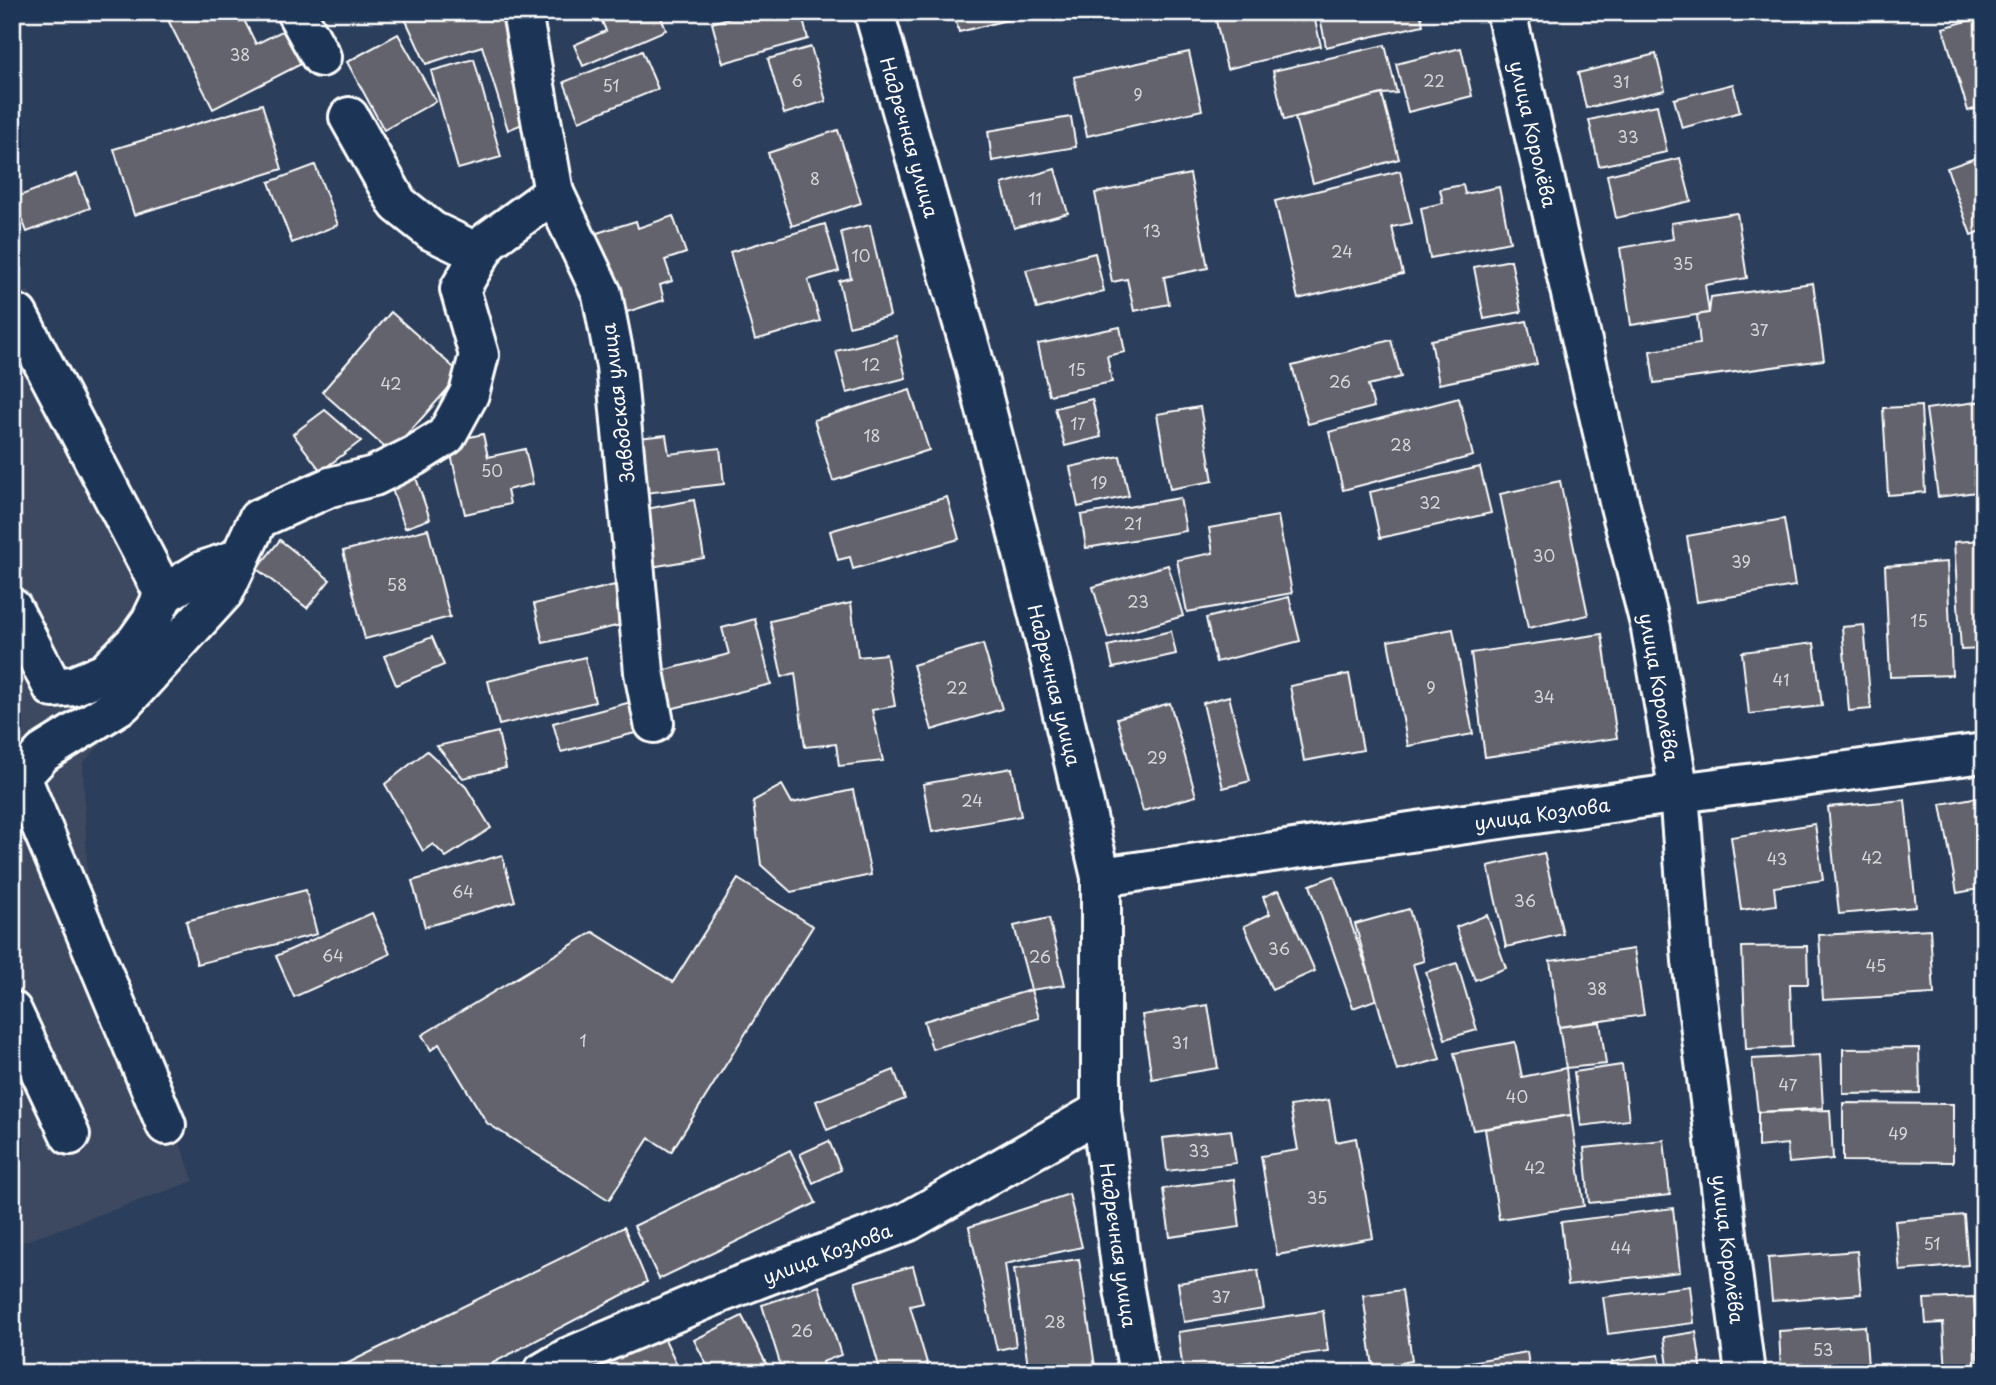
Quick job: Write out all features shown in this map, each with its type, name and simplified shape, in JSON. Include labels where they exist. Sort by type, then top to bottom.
[{"type":"street","points":[[296,12],[321,58]]},
{"type":"street","name":"Заводская улица","points":[[522,12],[554,192],[602,294],[616,366],[644,672],[654,723]]},
{"type":"street","name":"Надречная улица","points":[[874,12],[971,351],[1054,676],[1101,877],[1101,1111],[1122,1276],[1139,1373]]},
{"type":"street","name":"улица Королёва","points":[[1506,12],[1617,493],[1651,628],[1679,793],[1692,961],[1745,1373]]},
{"type":"street","points":[[349,117],[398,204],[432,231],[480,254]]},
{"type":"street","points":[[166,1125],[17,777],[43,753],[123,703],[224,592],[258,519],[330,487],[374,476],[446,436],[469,394],[479,355],[460,289],[488,241],[554,192]]},
{"type":"street","points":[[18,315],[164,594]]},
{"type":"street","points":[[12,608],[53,688],[73,686],[105,673],[136,642],[151,621],[164,594],[202,571],[240,558]]},
{"type":"street","name":"улица Козлова","points":[[1101,877],[1679,793],[1984,753]]},
{"type":"street","points":[[12,1011],[70,1135]]},
{"type":"street","name":"улица Козлова","points":[[542,1373],[569,1357],[710,1297],[907,1222],[1101,1111]]},
{"type":"shaded area","points":[[28,290],[161,550],[231,609],[83,763],[88,885],[125,997],[194,1181],[12,1246],[12,298]]},
{"type":"building","points":[[164,12],[245,12],[241,14],[256,44],[284,30],[301,64],[213,109]]},
{"type":"building","points":[[402,12],[501,12],[525,123],[508,130],[482,46],[426,64]]},
{"type":"building","points":[[659,12],[666,30],[583,66],[574,45],[606,31],[599,14]]},
{"type":"building","points":[[749,12],[801,12],[808,39],[723,63],[712,23]]},
{"type":"building","points":[[953,12],[1039,12],[959,32]]},
{"type":"building","points":[[1214,12],[1313,12],[1321,46],[1227,69]]},
{"type":"building","points":[[1319,12],[1420,12],[1423,25],[1326,47]]},
{"type":"building","points":[[1984,16],[1984,106],[1968,111],[1943,28]]},
{"type":"building","points":[[398,34],[436,101],[384,130],[347,62]]},
{"type":"building","points":[[1385,45],[1397,93],[1382,94],[1284,120],[1273,71]]},
{"type":"building","points":[[811,47],[826,101],[784,114],[768,59]]},
{"type":"building","points":[[1461,48],[1472,96],[1408,112],[1396,64]]},
{"type":"building","points":[[642,51],[658,89],[579,121],[564,82]]},
{"type":"building","points":[[1189,52],[1202,110],[1087,136],[1074,77]]},
{"type":"building","points":[[1656,54],[1665,90],[1586,108],[1578,73]]},
{"type":"building","points":[[474,59],[501,157],[458,169],[431,71]]},
{"type":"building","points":[[1733,84],[1740,112],[1682,128],[1674,99]]},
{"type":"building","points":[[1382,94],[1399,159],[1313,183],[1295,118]]},
{"type":"building","points":[[262,104],[282,169],[134,215],[114,149]]},
{"type":"building","points":[[1657,105],[1667,152],[1599,166],[1589,120]]},
{"type":"building","points":[[1071,117],[1076,147],[992,161],[988,131]]},
{"type":"building","points":[[838,130],[861,203],[792,226],[768,153]]},
{"type":"building","points":[[1984,155],[1984,230],[1971,235],[1947,168]]},
{"type":"building","points":[[1680,158],[1691,201],[1616,218],[1607,175]]},
{"type":"building","points":[[315,165],[338,225],[292,243],[269,182]]},
{"type":"building","points":[[1055,169],[1068,213],[1014,228],[1002,184]]},
{"type":"building","points":[[1400,171],[1412,223],[1392,227],[1403,274],[1298,299],[1275,201]]},
{"type":"building","points":[[77,174],[90,208],[27,232],[14,198]]},
{"type":"building","points":[[1190,174],[1208,268],[1164,277],[1169,304],[1134,311],[1127,279],[1112,282],[1095,193]]},
{"type":"building","points":[[1463,185],[1465,194],[1499,187],[1510,242],[1430,258],[1421,208],[1443,203],[1440,189]]},
{"type":"building","points":[[1737,213],[1747,278],[1705,285],[1709,313],[1631,325],[1620,248],[1673,239],[1671,223]]},
{"type":"building","points":[[673,216],[686,253],[665,260],[672,281],[660,285],[664,300],[624,313],[597,233],[636,221],[638,228]]},
{"type":"building","points":[[825,224],[839,271],[808,280],[820,321],[755,340],[730,252]]},
{"type":"building","points":[[870,225],[890,316],[849,326],[839,281],[851,278],[841,232]]},
{"type":"building","points":[[1095,253],[1104,291],[1037,309],[1026,270]]},
{"type":"building","points":[[1511,260],[1521,312],[1484,319],[1474,267]]},
{"type":"building","points":[[1813,283],[1824,360],[1654,383],[1650,351],[1700,344],[1697,315],[1709,313],[1711,297]]},
{"type":"building","points":[[391,312],[461,374],[391,453],[322,392]]},
{"type":"building","points":[[1527,321],[1537,364],[1439,384],[1431,340]]},
{"type":"building","points":[[1120,327],[1125,352],[1107,356],[1112,382],[1049,395],[1038,344]]},
{"type":"building","points":[[896,336],[906,378],[847,393],[836,351]]},
{"type":"building","points":[[1391,340],[1401,377],[1368,385],[1374,407],[1308,424],[1292,366]]},
{"type":"building","points":[[910,390],[929,450],[833,481],[814,420]]},
{"type":"building","points":[[1459,398],[1473,456],[1343,490],[1329,432]]},
{"type":"building","points":[[1092,399],[1101,437],[1065,446],[1055,408]]},
{"type":"building","points":[[1984,401],[1984,491],[1938,497],[1926,409]]},
{"type":"building","points":[[1921,406],[1925,492],[1888,495],[1883,408]]},
{"type":"building","points":[[1200,407],[1213,481],[1170,489],[1157,414]]},
{"type":"building","points":[[325,410],[361,441],[321,471],[293,434]]},
{"type":"building","points":[[483,434],[488,457],[525,449],[533,484],[507,490],[510,504],[465,514],[448,442]]},
{"type":"building","points":[[666,435],[669,454],[720,448],[724,484],[645,493],[638,438]]},
{"type":"building","points":[[1120,456],[1129,496],[1078,507],[1070,467]]},
{"type":"building","points":[[1480,467],[1491,513],[1380,538],[1370,492]]},
{"type":"building","points":[[414,472],[430,519],[405,528],[389,480]]},
{"type":"building","points":[[1560,481],[1588,615],[1528,628],[1500,494]]},
{"type":"building","points":[[947,497],[959,539],[853,569],[850,557],[838,560],[830,531]]},
{"type":"building","points":[[1180,498],[1186,531],[1086,548],[1081,515]]},
{"type":"building","points":[[694,500],[704,558],[651,567],[641,510]]},
{"type":"building","points":[[1278,516],[1292,593],[1187,612],[1177,560],[1213,553],[1209,528]]},
{"type":"building","points":[[1784,519],[1795,586],[1697,602],[1687,536]]},
{"type":"building","points":[[428,529],[450,617],[365,639],[343,551]]},
{"type":"building","points":[[280,540],[330,580],[307,608],[257,569]]},
{"type":"building","points":[[1984,540],[1984,649],[1961,650],[1954,542]]},
{"type":"building","points":[[1947,562],[1952,675],[1890,677],[1885,566]]},
{"type":"building","points":[[1168,565],[1183,616],[1108,638],[1093,587]]},
{"type":"building","points":[[615,585],[625,624],[543,643],[534,604]]},
{"type":"building","points":[[1289,597],[1300,641],[1216,662],[1206,618]]},
{"type":"building","points":[[851,603],[858,657],[886,654],[895,706],[872,710],[883,761],[839,766],[836,744],[805,747],[795,673],[782,677],[770,621]]},
{"type":"building","points":[[755,619],[771,684],[666,710],[657,672],[729,654],[722,628]]},
{"type":"building","points":[[1864,625],[1871,709],[1849,711],[1842,627]]},
{"type":"building","points":[[1453,629],[1473,734],[1408,746],[1388,641]]},
{"type":"building","points":[[1171,631],[1176,654],[1113,668],[1108,646]]},
{"type":"building","points":[[1602,634],[1617,738],[1485,757],[1471,653]]},
{"type":"building","points":[[432,637],[444,665],[396,685],[384,656]]},
{"type":"building","points":[[1814,643],[1822,706],[1749,714],[1742,652]]},
{"type":"building","points":[[983,644],[1002,709],[932,730],[913,665]]},
{"type":"building","points":[[585,657],[595,702],[499,725],[488,681]]},
{"type":"building","points":[[1349,674],[1363,750],[1304,761],[1290,686]]},
{"type":"building","points":[[1229,696],[1250,781],[1223,788],[1203,703]]},
{"type":"building","points":[[631,702],[639,732],[561,752],[553,723]]},
{"type":"building","points":[[1170,703],[1196,796],[1143,811],[1117,718]]},
{"type":"building","points":[[498,732],[506,768],[463,778],[437,746]]},
{"type":"building","points":[[427,751],[466,787],[491,828],[446,857],[433,844],[423,851],[385,784]]},
{"type":"building","points":[[1012,768],[1021,816],[932,832],[923,784]]},
{"type":"building","points":[[782,785],[792,803],[853,790],[871,875],[791,892],[761,865],[753,801]]},
{"type":"building","points":[[1984,796],[1984,888],[1957,893],[1941,804]]},
{"type":"building","points":[[1905,800],[1916,907],[1839,914],[1828,807]]},
{"type":"building","points":[[1815,824],[1823,880],[1774,887],[1776,905],[1741,910],[1731,837]]},
{"type":"building","points":[[1544,853],[1563,934],[1506,947],[1488,866]]},
{"type":"building","points":[[502,855],[515,901],[425,927],[412,881]]},
{"type":"building","points":[[1334,876],[1378,999],[1353,1008],[1310,885]]},
{"type":"building","points":[[738,879],[813,926],[671,1152],[649,1138],[609,1200],[487,1123],[439,1044],[431,1050],[422,1035],[593,932],[673,982]]},
{"type":"building","points":[[306,890],[317,934],[197,964],[186,921]]},
{"type":"building","points":[[1279,890],[1315,971],[1272,990],[1244,926],[1270,914],[1263,897]]},
{"type":"building","points":[[1409,909],[1424,961],[1413,964],[1440,1059],[1397,1071],[1355,924]]},
{"type":"building","points":[[372,913],[390,954],[294,997],[276,956]]},
{"type":"building","points":[[1487,915],[1506,968],[1475,980],[1456,927]]},
{"type":"building","points":[[1049,918],[1065,985],[1031,990],[1014,926]]},
{"type":"building","points":[[1930,929],[1934,994],[1823,1000],[1819,935]]},
{"type":"building","points":[[1807,946],[1808,984],[1790,984],[1792,1047],[1746,1049],[1742,947]]},
{"type":"building","points":[[1634,949],[1644,1015],[1559,1027],[1550,961]]},
{"type":"building","points":[[1457,963],[1477,1030],[1445,1039],[1426,972]]},
{"type":"building","points":[[1031,990],[1039,1018],[932,1049],[924,1021]]},
{"type":"building","points":[[1208,1005],[1218,1068],[1152,1079],[1142,1015]]},
{"type":"building","points":[[1600,1022],[1606,1064],[1566,1068],[1559,1027]]},
{"type":"building","points":[[1515,1042],[1522,1077],[1566,1068],[1571,1115],[1473,1130],[1454,1053]]},
{"type":"building","points":[[1919,1048],[1920,1093],[1843,1094],[1843,1049]]},
{"type":"building","points":[[1820,1055],[1823,1108],[1758,1112],[1752,1059]]},
{"type":"building","points":[[1622,1065],[1629,1120],[1581,1126],[1574,1072]]},
{"type":"building","points":[[894,1070],[905,1099],[827,1130],[816,1101]]},
{"type":"building","points":[[1329,1100],[1336,1142],[1356,1138],[1373,1238],[1277,1255],[1261,1156],[1298,1150],[1290,1106]]},
{"type":"building","points":[[1843,1103],[1953,1104],[1953,1162],[1843,1161]]},
{"type":"building","points":[[1830,1110],[1833,1159],[1789,1163],[1787,1144],[1758,1147],[1758,1112]]},
{"type":"building","points":[[1571,1115],[1584,1206],[1499,1219],[1485,1129]]},
{"type":"building","points":[[1231,1130],[1236,1163],[1167,1171],[1163,1138]]},
{"type":"building","points":[[1664,1140],[1670,1195],[1589,1203],[1584,1148]]},
{"type":"building","points":[[829,1141],[841,1170],[813,1183],[800,1154]]},
{"type":"building","points":[[790,1150],[816,1203],[659,1279],[634,1226]]},
{"type":"building","points":[[1234,1179],[1240,1227],[1170,1237],[1163,1189]]},
{"type":"building","points":[[1069,1194],[1082,1247],[1005,1264],[1016,1346],[997,1350],[969,1227]]},
{"type":"building","points":[[1673,1208],[1680,1272],[1568,1285],[1561,1222]]},
{"type":"building","points":[[1964,1215],[1968,1265],[1900,1271],[1895,1221]]},
{"type":"building","points":[[624,1227],[647,1282],[474,1373],[328,1373]]},
{"type":"building","points":[[1857,1251],[1861,1294],[1772,1301],[1768,1258]]},
{"type":"building","points":[[1079,1259],[1096,1373],[1029,1373],[1014,1269]]},
{"type":"building","points":[[913,1266],[923,1303],[910,1306],[930,1373],[881,1373],[855,1282]]},
{"type":"building","points":[[1258,1270],[1264,1309],[1184,1322],[1178,1283]]},
{"type":"building","points":[[819,1286],[841,1355],[822,1362],[825,1373],[783,1373],[762,1305]]},
{"type":"building","points":[[1690,1286],[1694,1323],[1608,1334],[1603,1297]]},
{"type":"building","points":[[1402,1290],[1412,1361],[1373,1367],[1363,1295]]},
{"type":"building","points":[[1974,1297],[1978,1373],[1946,1373],[1943,1323],[1926,1324],[1924,1299]]},
{"type":"building","points":[[1323,1311],[1328,1351],[1183,1371],[1178,1332]]},
{"type":"building","points":[[742,1316],[771,1373],[711,1373],[694,1340]]},
{"type":"building","points":[[1865,1326],[1868,1366],[1781,1371],[1779,1331]]},
{"type":"building","points":[[1696,1332],[1702,1373],[1669,1373],[1664,1337]]},
{"type":"building","points":[[662,1333],[681,1373],[581,1373]]},
{"type":"building","points":[[1527,1352],[1530,1373],[1466,1373],[1464,1363]]},
{"type":"building","points":[[1659,1355],[1662,1373],[1613,1373],[1612,1362]]}]
